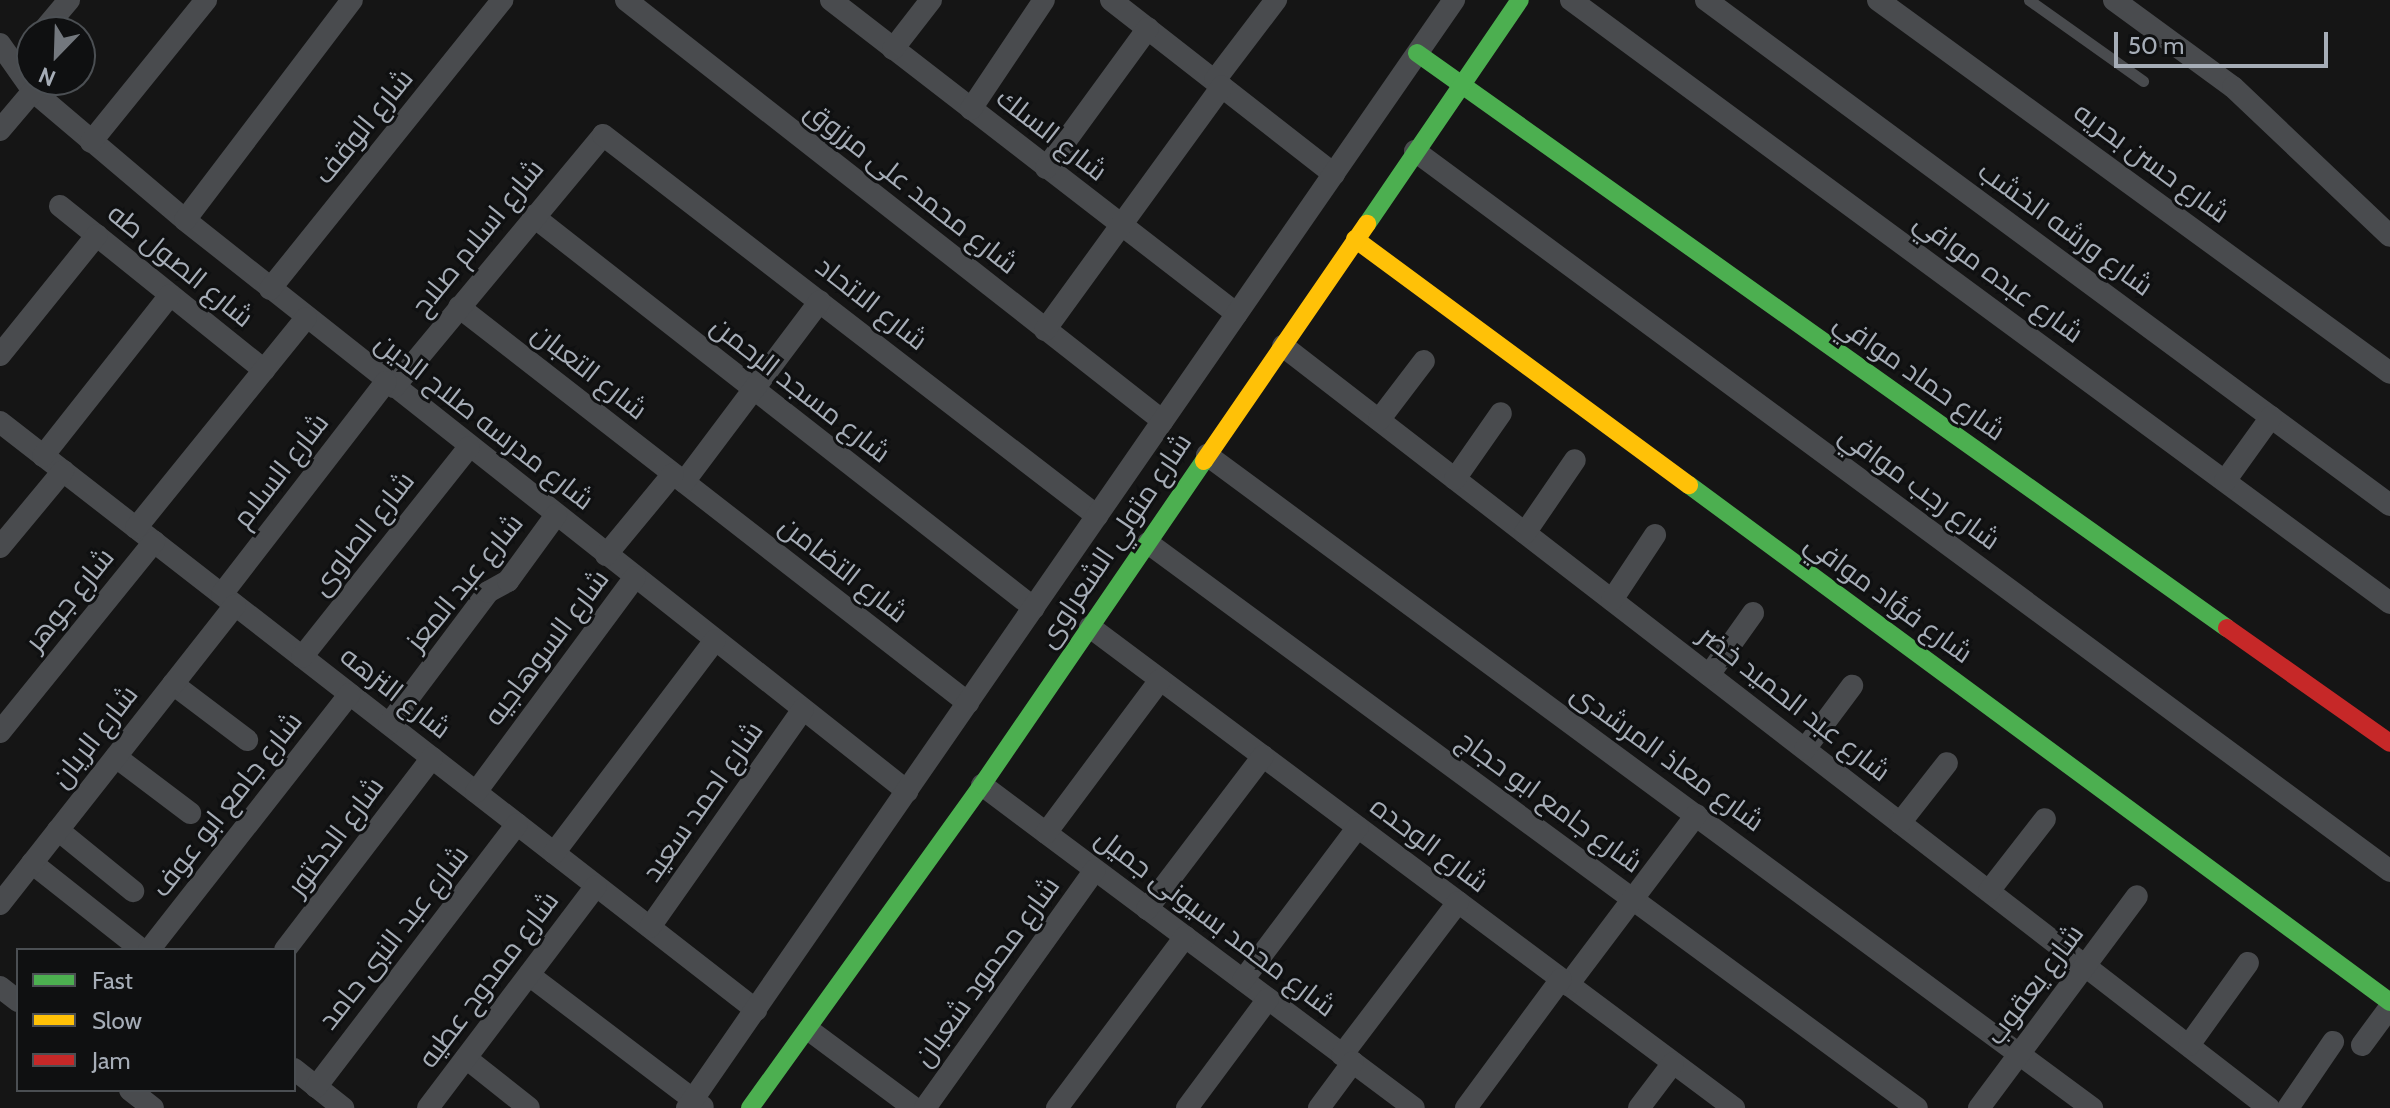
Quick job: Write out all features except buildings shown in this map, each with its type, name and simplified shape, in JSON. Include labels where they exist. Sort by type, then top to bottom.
[{"type":"street","points":[[56,16],[69,0]]},
{"type":"street","points":[[91,142],[206,0]]},
{"type":"street","points":[[185,220],[352,0]]},
{"type":"street","name":"شارع الوقف","points":[[270,289],[502,0]]},
{"type":"street","name":"شارع محمد على مرزوق","points":[[626,0],[1163,421]]},
{"type":"street","name":"شارع السلك","points":[[831,0],[1237,314]]},
{"type":"street","points":[[893,49],[931,0]]},
{"type":"street","points":[[971,109],[1044,0]]},
{"type":"street","points":[[1045,330],[1276,0]]},
{"type":"street","name":"شارع متولي الشعراوى","points":[[695,1105],[756,1010],[1454,0]]},
{"type":"street","name":"شارع متولي الشعراوى","points":[[750,1108],[809,1030],[982,785],[1520,0]]},
{"type":"street","name":"شارع عبده موافي","points":[[1571,0],[2390,603]]},
{"type":"street","name":"شارع ورشه الخشب","points":[[1706,0],[2390,505]]},
{"type":"street","name":"شارع حسن بحريه","points":[[1878,0],[2390,373]]},
{"type":"street","points":[[2114,0],[2233,87],[2390,236]]},
{"type":"street","points":[[1126,4],[1148,28],[1334,174]]},
{"type":"street","points":[[1046,168],[1148,28]]},
{"type":"street","name":"شارع مدرسه صلاح الدين","points":[[0,44],[16,62]]},
{"type":"street","name":"شارع حماد موافي","points":[[1417,53],[2390,743]]},
{"type":"street","points":[[0,130],[29,96]]},
{"type":"street","name":"شارع مدرسه صلاح الدين","points":[[39,96],[306,318],[907,791]]},
{"type":"street","name":"شارع اسلام صلاح","points":[[390,384],[459,307],[595,140],[612,137]]},
{"type":"street","name":"شارع الاتحاد","points":[[612,137],[1097,516]]},
{"type":"street","name":"شارع رجب موافي","points":[[1415,151],[2390,871]]},
{"type":"street","name":"شارع الصول طه","points":[[60,206],[264,370]]},
{"type":"street","name":"شارع مسجد الرحمن","points":[[533,216],[1034,608]]},
{"type":"street","points":[[0,355],[97,235]]},
{"type":"street","name":"شارع فؤاد موافي","points":[[1355,239],[2390,1004]]},
{"type":"street","points":[[43,456],[170,295]]},
{"type":"street","points":[[606,555],[678,478],[753,389],[820,301]]},
{"type":"street","name":"شارع التعبان","points":[[459,307],[678,478]]},
{"type":"street","name":"شارع جوهر","points":[[0,732],[264,370],[306,318]]},
{"type":"street","name":"شارع عبد الحميد خضر","points":[[1283,346],[2269,1108]]},
{"type":"street","points":[[1379,420],[1424,361]]},
{"type":"street","name":"شارع السلام","points":[[228,600],[390,384]]},
{"type":"street","points":[[1455,479],[1501,413]]},
{"type":"street","points":[[2225,481],[2271,417]]},
{"type":"street","name":"شارع النزهه","points":[[0,422],[756,1010]]},
{"type":"street","name":"شارع الصاوى","points":[[302,657],[469,447]]},
{"type":"street","name":"شارع معاذ المرشدى","points":[[1207,455],[2092,1108]]},
{"type":"street","points":[[1525,533],[1575,460]]},
{"type":"street","points":[[0,547],[63,471]]},
{"type":"street","name":"شارع التضامن","points":[[678,478],[968,703]]},
{"type":"street","name":"شارع عبد المعز","points":[[389,724],[488,592],[508,581],[556,515]]},
{"type":"street","points":[[1612,600],[1655,535]]},
{"type":"street","name":"شارع جامع ابو حجاج","points":[[1148,543],[1917,1108]]},
{"type":"street","name":"شارع السوهاجيه","points":[[476,792],[635,577]]},
{"type":"street","name":"شارع الريان","points":[[0,904],[173,684],[228,600]]},
{"type":"street","points":[[1709,675],[1753,613]]},
{"type":"street","name":"شارع الوحده","points":[[1090,627],[1734,1108]]},
{"type":"street","points":[[554,853],[715,640]]},
{"type":"street","points":[[1046,833],[1160,680]]},
{"type":"street","points":[[173,684],[247,740]]},
{"type":"street","points":[[1805,749],[1852,686]]},
{"type":"street","name":"شارع جامع ابو عوف","points":[[151,948],[350,694]]},
{"type":"street","name":"شارع احمد سعيد","points":[[650,927],[803,709]]},
{"type":"street","points":[[1147,909],[1263,756]]},
{"type":"street","points":[[116,757],[190,813]]},
{"type":"street","name":"شارع الدكتور","points":[[287,948],[432,758]]},
{"type":"street","points":[[1900,823],[1947,763]]},
{"type":"street","name":"شارع محمد بسيونى جميل","points":[[982,785],[1414,1108]]},
{"type":"street","points":[[1466,1108],[1696,815]]},
{"type":"street","points":[[1989,891],[2045,819]]},
{"type":"street","name":"شارع عبد النبى حامد","points":[[316,1087],[517,824]]},
{"type":"street","points":[[1243,980],[1358,827]]},
{"type":"street","points":[[58,830],[133,891]]},
{"type":"street","points":[[32,863],[139,948]]},
{"type":"street","name":"شارع محمود شعبان","points":[[925,1108],[1095,870]]},
{"type":"street","name":"شارع ممدوح عطيه","points":[[428,1108],[596,886]]},
{"type":"street","name":"شارع يعقوب","points":[[1979,1108],[2137,896]]},
{"type":"street","points":[[1319,1108],[1348,1058],[1458,902]]},
{"type":"street","points":[[1057,1108],[1185,937]]},
{"type":"street","points":[[2189,1045],[2248,963]]},
{"type":"street","points":[[529,975],[695,1105]]},
{"type":"street","points":[[0,987],[16,999]]},
{"type":"street","points":[[1187,1108],[1268,999]]},
{"type":"street","points":[[2362,1045],[2390,1004]]},
{"type":"street","points":[[809,1030],[914,1108]]},
{"type":"street","points":[[2288,1108],[2333,1042]]},
{"type":"street","points":[[466,1058],[529,1108]]},
{"type":"street","points":[[1639,1108],[1673,1063]]},
{"type":"street","points":[[296,1071],[343,1108]]},
{"type":"street","points":[[133,1092],[153,1108]]},
{"type":"lane","points":[[2029,0],[2143,81]]},
{"type":"traffic: fast","points":[[1367,224],[1520,0]]},
{"type":"traffic: fast","points":[[1417,53],[2227,628]]},
{"type":"traffic: fast","points":[[750,1108],[982,785],[1204,461]]},
{"type":"traffic: fast","points":[[1689,485],[2390,1002]]},
{"type":"traffic: slow","points":[[1204,461],[1367,224]]},
{"type":"traffic: slow","points":[[1355,239],[1689,485]]},
{"type":"traffic: jam","points":[[2227,628],[2390,743]]}]
